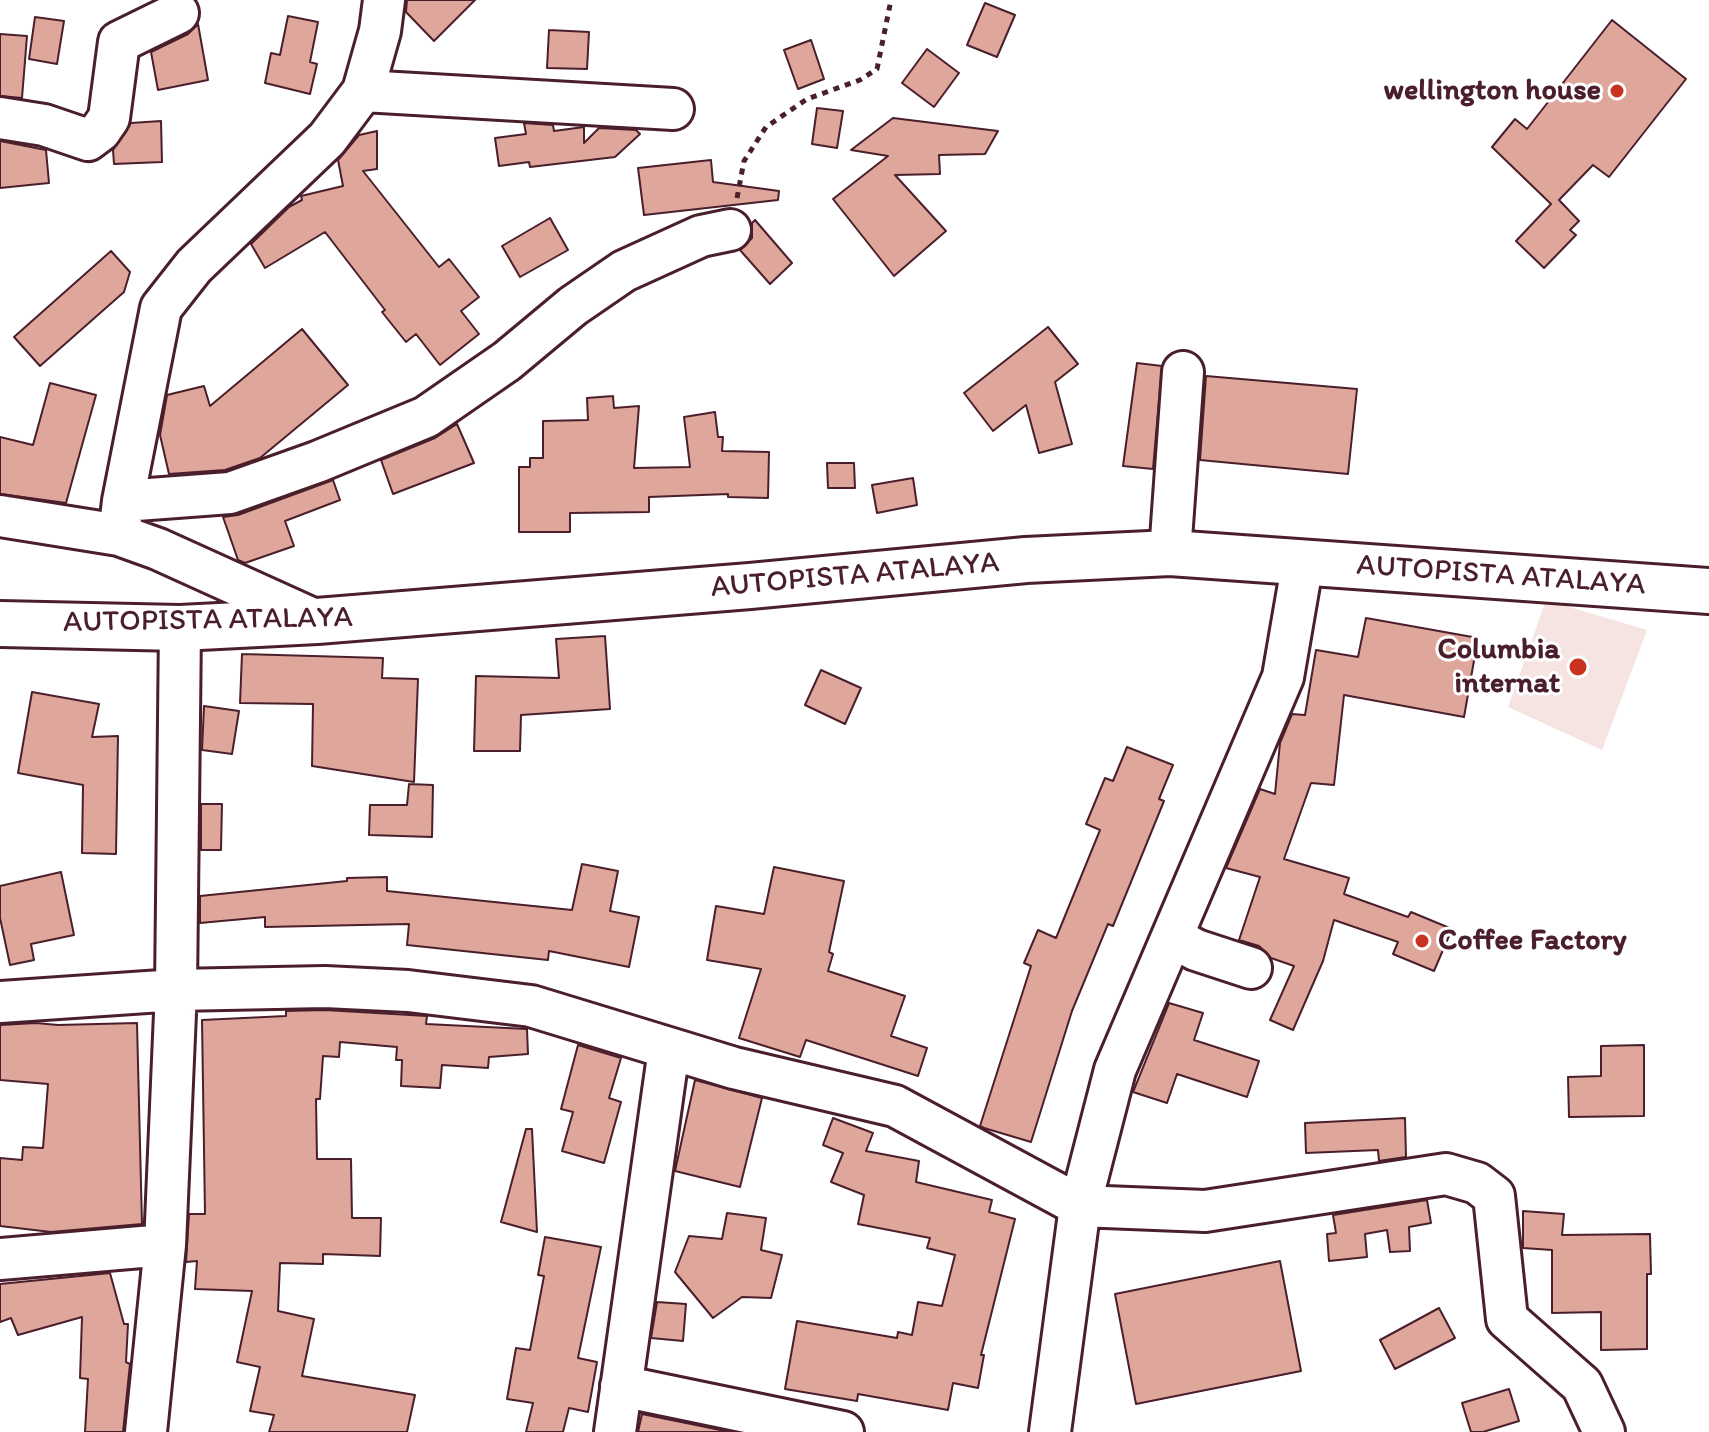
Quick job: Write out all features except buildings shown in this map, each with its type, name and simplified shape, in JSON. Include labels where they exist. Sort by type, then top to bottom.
[{"type":"main road","name":"AUTOPISTA ATALAYA","points":[[0,624],[180,628],[317,621],[1026,560],[1170,553],[1709,591]]},
{"type":"street","points":[[121,518],[161,308],[194,266],[327,139],[363,91],[380,31],[384,0]]},
{"type":"street","points":[[0,118],[44,125],[88,140],[100,131],[109,118],[119,42],[178,13]]},
{"type":"street","points":[[363,91],[673,109]]},
{"type":"street","points":[[0,516],[121,518],[230,493],[317,462],[426,417],[507,361],[573,306],[624,271],[701,236],[730,230]]},
{"type":"street","points":[[1170,553],[1183,372]]},
{"type":"street","points":[[121,518],[158,549],[317,621]]},
{"type":"street","points":[[1050,1432],[1080,1206],[1115,1070],[1283,677],[1303,561]]},
{"type":"street","points":[[146,1432],[165,1245],[176,990],[180,628]]},
{"type":"street","points":[[1172,937],[1196,950],[1251,968]]},
{"type":"street","points":[[0,1002],[176,990],[325,987],[408,991],[531,1006],[734,1068],[895,1106],[1080,1206],[1205,1211],[1446,1174],[1477,1183],[1494,1196],[1507,1319],[1582,1385],[1604,1432]]},
{"type":"street","points":[[615,1432],[669,1049]]},
{"type":"street","points":[[0,1259],[165,1245]]},
{"type":"street","points":[[621,1386],[843,1432]]},
{"type":"path","points":[[730,230],[744,161],[766,127],[807,99],[860,80],[877,69],[891,0]]},
{"type":"shaded area","name":"Columbia internat","points":[[1546,600],[1647,630],[1602,750],[1508,707]]},
{"type":"place","name":"wellington house","points":[[1617,91]]},
{"type":"place","name":"Columbia internat","points":[[1578,667]]},
{"type":"place","name":"Coffee Factory","points":[[1422,941]]}]
